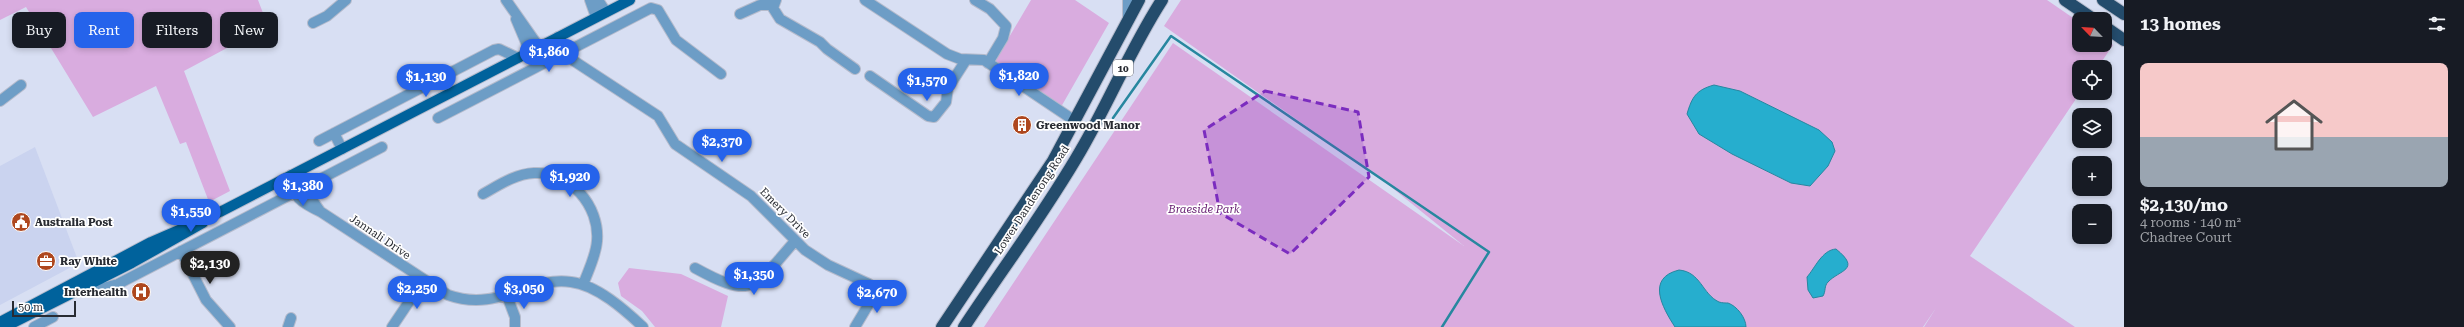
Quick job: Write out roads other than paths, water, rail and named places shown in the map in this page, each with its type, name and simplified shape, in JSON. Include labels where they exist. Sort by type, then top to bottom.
[{"type":"highway","name":"Lower Dandenong Road","points":[[942,327],[1020,212],[1075,122],[1139,0]]},
{"type":"highway","name":"Lower Dandenong Road","points":[[964,327],[1077,157],[1128,56],[1162,0]]},
{"type":"highway","points":[[2065,0],[2083,12]]},
{"type":"highway","points":[[2103,0],[2124,14]]},
{"type":"highway","points":[[2112,32],[2124,40]]},
{"type":"main road","points":[[0,322],[151,242],[220,212],[630,0]]},
{"type":"main road","points":[[5,327],[90,286],[188,233],[220,212]]},
{"type":"street","points":[[313,23],[327,16],[346,0]]},
{"type":"street","points":[[506,0],[534,49]]},
{"type":"street","points":[[593,0],[606,12]]},
{"type":"street","points":[[593,0],[596,17]]},
{"type":"street","points":[[865,0],[947,54],[966,60],[978,59],[988,63],[1075,122]]},
{"type":"street","points":[[975,0],[997,15],[1006,26],[1005,34],[988,63]]},
{"type":"street","points":[[1128,0],[1128,19]]},
{"type":"street","points":[[740,14],[760,4],[774,2],[775,12],[780,18],[820,42],[826,49],[856,69]]},
{"type":"street","points":[[438,118],[651,8],[658,10],[676,40],[721,74]]},
{"type":"street","name":"Emery Drive","points":[[558,37],[566,52],[578,64],[658,116],[676,144],[751,196],[795,241],[828,265],[866,282],[873,291],[871,303],[855,327]]},
{"type":"street","points":[[319,141],[494,50],[499,49],[518,58]]},
{"type":"street","points":[[870,76],[928,116],[934,117],[946,102],[948,88],[966,60]]},
{"type":"street","points":[[0,101],[22,86]]},
{"type":"street","points":[[334,133],[342,148]]},
{"type":"street","points":[[90,286],[109,287],[382,147]]},
{"type":"street","points":[[483,194],[515,177],[535,173],[556,177],[574,187],[587,201],[595,220],[597,230],[596,250],[583,285]]},
{"type":"street","points":[[291,175],[290,184],[294,193]]},
{"type":"street","name":"Jannali Drive","points":[[291,175],[321,212]]},
{"type":"street","name":"Jannali Drive","points":[[294,193],[303,203],[321,212],[448,295],[466,300],[495,299],[550,282],[571,282],[583,285],[611,302],[643,327]]},
{"type":"street","points":[[695,268],[730,286],[749,286],[761,279],[795,241]]},
{"type":"street","points":[[181,251],[206,300],[230,327]]},
{"type":"street","points":[[392,327],[423,280]]},
{"type":"street","points":[[507,296],[515,317],[515,327]]},
{"type":"street","points":[[34,327],[53,317]]},
{"type":"water","points":[[1714,85],[1740,91],[1819,130],[1832,142],[1835,151],[1828,166],[1810,186],[1791,183],[1732,154],[1699,134],[1687,114],[1696,95],[1703,89]]},
{"type":"water","points":[[1836,249],[1844,256],[1848,266],[1828,282],[1823,296],[1813,298],[1808,290],[1807,277],[1823,256],[1831,250]]},
{"type":"water","points":[[1679,270],[1692,275],[1697,279],[1709,294],[1719,302],[1728,303],[1735,307],[1743,316],[1746,327],[1675,327],[1662,302],[1660,286],[1663,279],[1669,274]]},
{"type":"waterway","points":[[1113,118],[1171,36],[1489,252],[1442,327]]},
{"type":"place","name":"Greenwood Manor","points":[[1022,125]]},
{"type":"place","name":"Australia Post","points":[[21,222]]},
{"type":"place","name":"Ray White","points":[[46,261]]},
{"type":"place","name":"Interhealth","points":[[141,292]]},
{"type":"park label","name":"Braeside Park","points":[[1204,209]]}]
